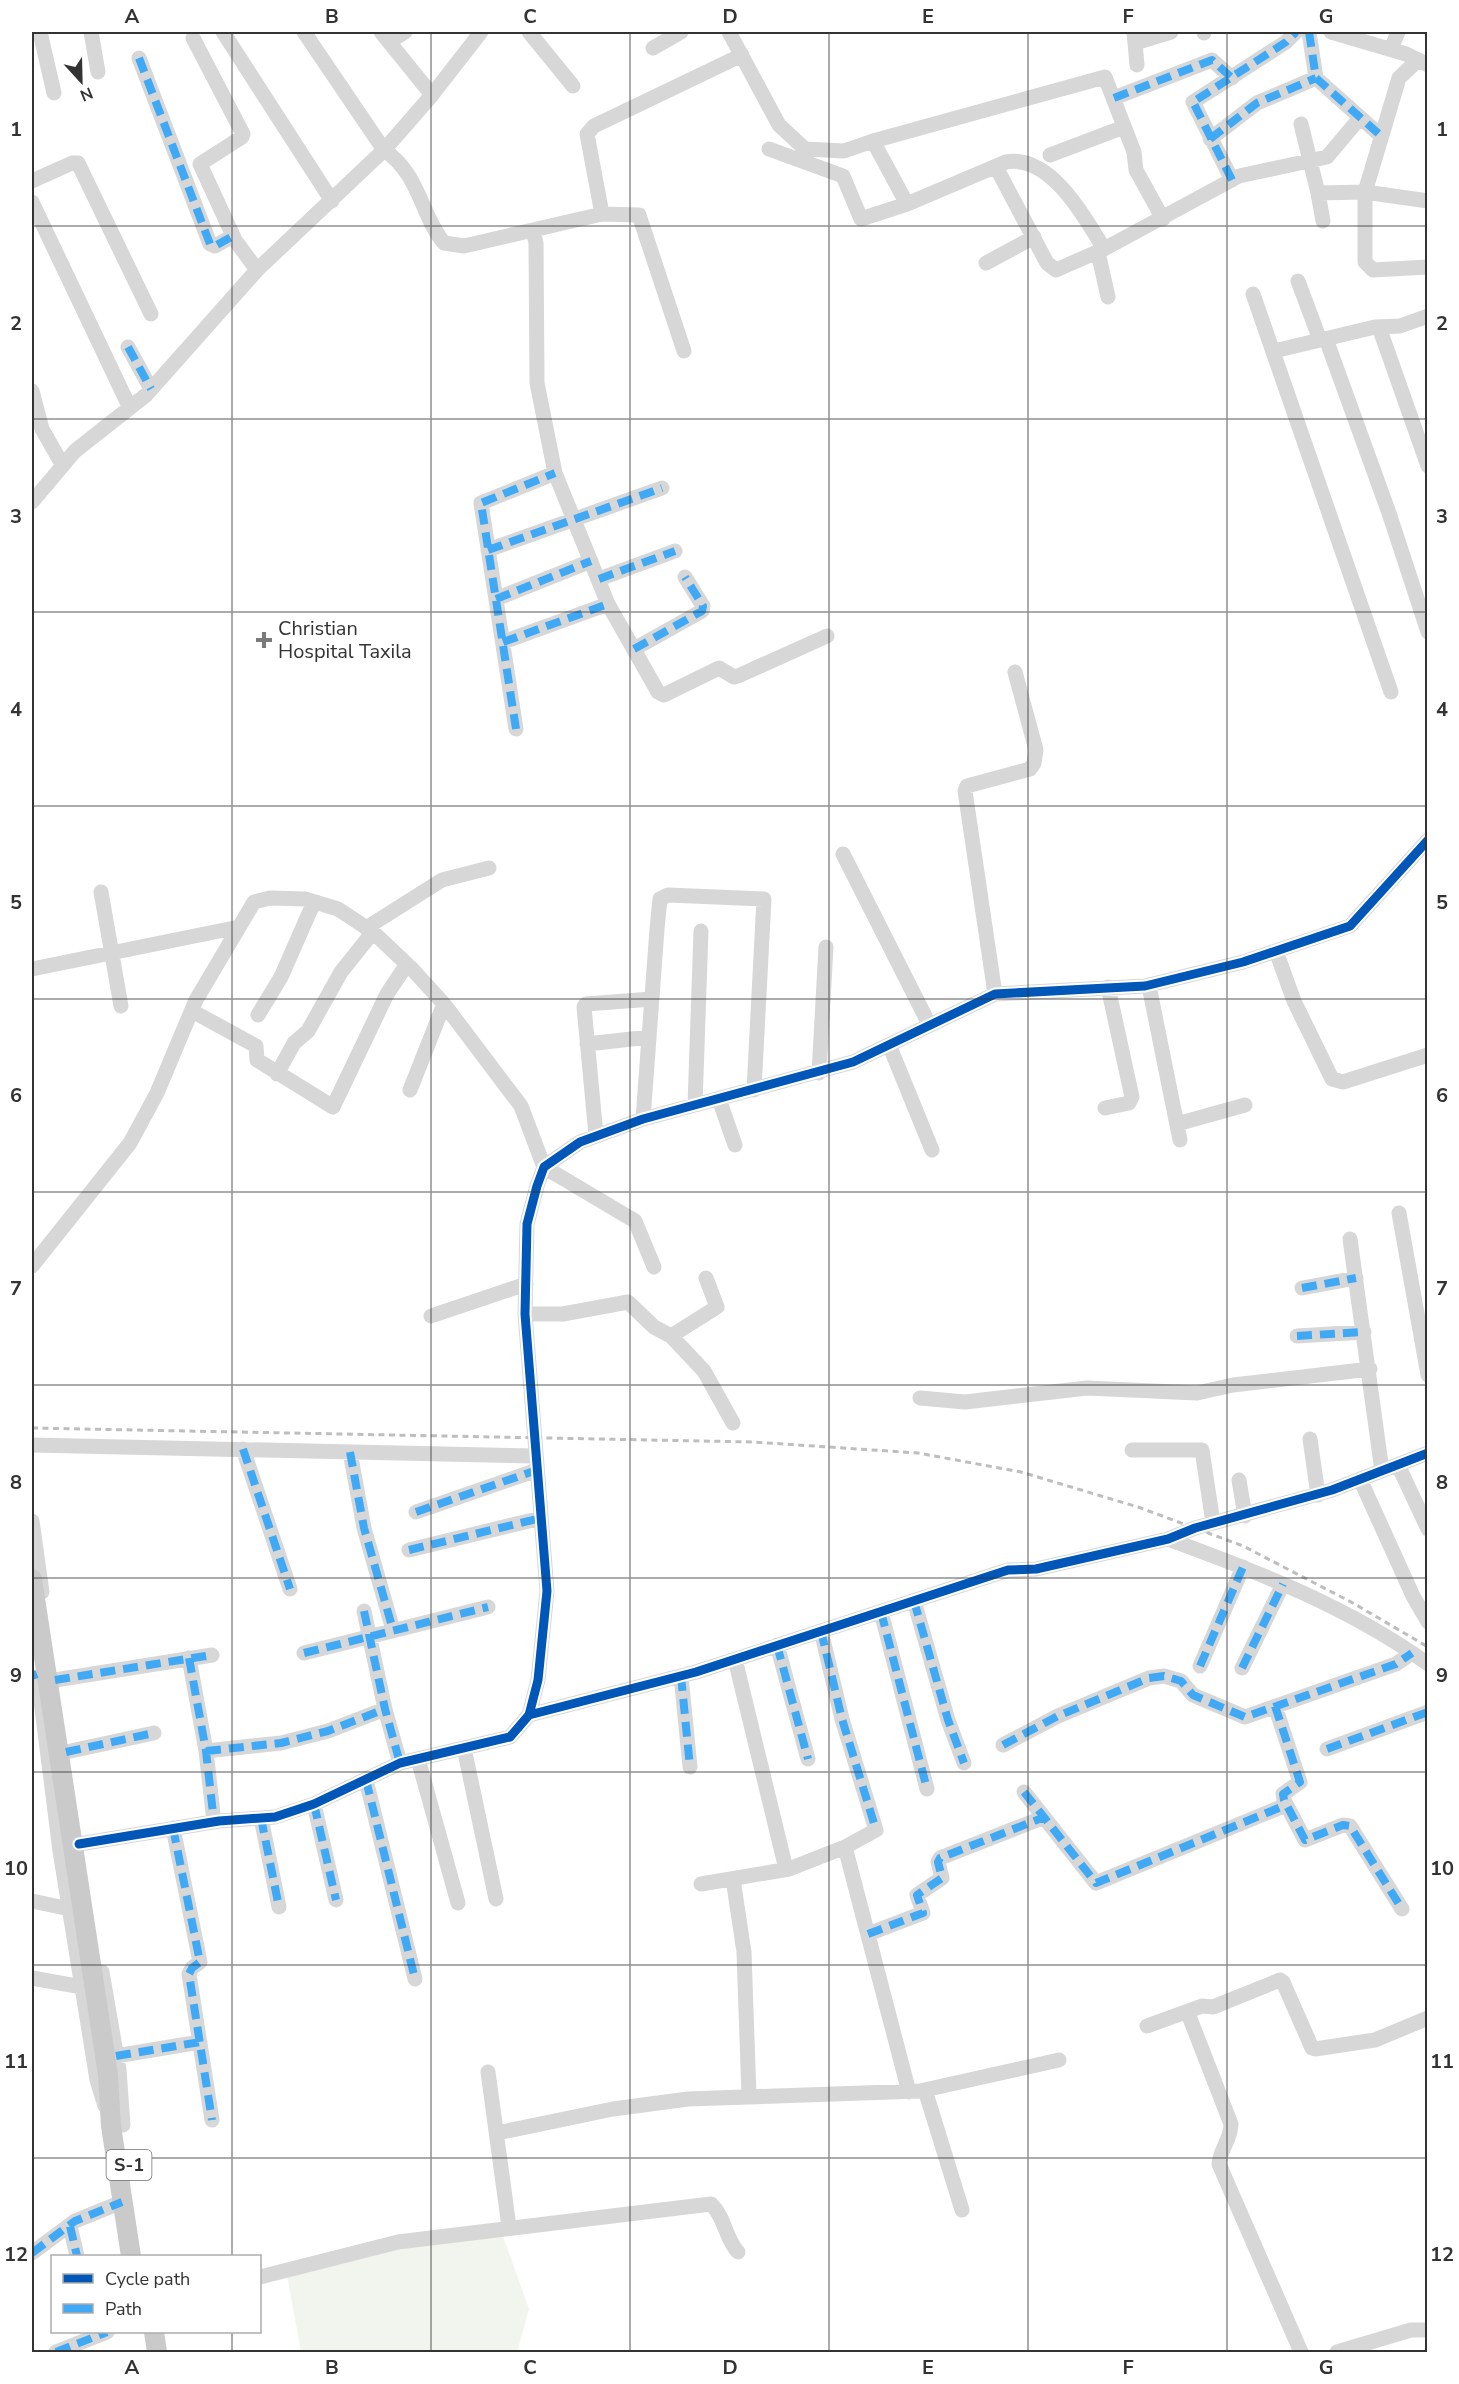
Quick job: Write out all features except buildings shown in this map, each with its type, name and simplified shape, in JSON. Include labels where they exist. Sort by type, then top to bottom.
[{"type":"main road","name":"S-1","points":[[32,1579],[108,2075],[142,2255]]},
{"type":"main road","name":"S-1","points":[[117,2126],[130,2255]]},
{"type":"main road","points":[[142,2333],[146,2352]]},
{"type":"main road","points":[[154,2333],[158,2352]]},
{"type":"street","points":[[40,32],[54,93]]},
{"type":"street","points":[[91,32],[99,72]]},
{"type":"street","points":[[224,32],[332,201]]},
{"type":"street","points":[[304,32],[384,150],[393,156],[421,195],[444,243],[464,246],[602,214],[639,215],[684,351]]},
{"type":"street","points":[[405,32],[385,37],[432,95]]},
{"type":"street","points":[[32,502],[62,464],[151,389],[257,270],[384,150],[432,95],[481,32]]},
{"type":"street","points":[[529,32],[573,86]]},
{"type":"street","points":[[652,48],[681,32]]},
{"type":"street","points":[[729,32],[779,125],[805,149],[844,151],[1101,76],[1105,77],[1134,152],[1136,170],[1163,219]]},
{"type":"street","points":[[1137,65],[1134,37],[1171,32]]},
{"type":"street","points":[[1232,180],[1193,102],[1286,42],[1296,32]]},
{"type":"street","points":[[1310,32],[1316,78],[1359,119],[1380,135]]},
{"type":"street","points":[[1331,32],[1391,49],[1423,63]]},
{"type":"street","points":[[1391,49],[1398,32]]},
{"type":"street","points":[[193,38],[243,134],[242,137],[200,164],[233,236],[257,270]]},
{"type":"street","points":[[602,214],[587,134],[594,126],[742,55]]},
{"type":"street","points":[[139,58],[210,244],[215,246],[233,236]]},
{"type":"street","points":[[1114,98],[1212,60],[1232,78]]},
{"type":"street","points":[[1423,63],[1399,78],[1380,135],[1365,192],[1367,266],[1372,270],[1428,267]]},
{"type":"street","points":[[1210,139],[1257,104],[1316,78]]},
{"type":"street","points":[[996,167],[1050,268],[1056,270],[1101,251],[1239,176],[1329,155],[1359,119]]},
{"type":"street","points":[[1300,124],[1311,160],[1323,221]]},
{"type":"street","points":[[1050,155],[1124,127]]},
{"type":"street","points":[[873,141],[907,204]]},
{"type":"street","points":[[769,149],[843,176],[861,219],[907,204],[996,167],[1019,160],[1051,177],[1082,211],[1101,251],[1108,297]]},
{"type":"street","points":[[32,181],[72,163],[78,163],[151,314]]},
{"type":"street","points":[[1318,193],[1365,192],[1428,201]]},
{"type":"street","points":[[32,202],[129,406]]},
{"type":"street","points":[[533,230],[536,243],[537,383],[555,473],[608,604],[652,684],[658,692],[664,695],[719,668],[734,677],[738,676],[827,636]]},
{"type":"street","points":[[986,263],[1034,237]]},
{"type":"street","points":[[1298,281],[1323,339],[1389,513],[1428,632]]},
{"type":"street","points":[[1253,294],[1391,692]]},
{"type":"street","points":[[1274,351],[1379,327],[1400,326],[1428,316]]},
{"type":"street","points":[[1379,327],[1428,466]]},
{"type":"street","points":[[128,347],[151,389]]},
{"type":"street","points":[[32,391],[42,429],[62,464]]},
{"type":"street","points":[[516,729],[481,503],[555,473]]},
{"type":"street","points":[[488,550],[662,488]]},
{"type":"street","points":[[598,579],[675,551]]},
{"type":"street","points":[[496,599],[591,561]]},
{"type":"street","points":[[634,649],[702,611],[703,606],[685,576]]},
{"type":"street","points":[[503,642],[608,604]]},
{"type":"street","points":[[995,994],[965,791],[967,786],[1030,769],[1035,764],[1036,750],[1015,672]]},
{"type":"street","points":[[544,1167],[580,1142],[596,1135],[643,1119],[819,1073],[890,1047],[929,1024],[995,994],[1149,986],[1276,951],[1350,926],[1428,840]]},
{"type":"street","points":[[843,854],[929,1024]]},
{"type":"street","points":[[277,1074],[294,1043],[308,1031],[341,972],[370,930],[442,880],[489,868]]},
{"type":"street","points":[[101,892],[121,1006]]},
{"type":"street","points":[[643,1119],[660,899],[668,895],[764,899],[754,1090]]},
{"type":"street","points":[[32,1266],[130,1143],[157,1093],[192,1011],[239,927],[254,902],[270,898],[314,902],[338,909],[370,930],[407,964],[444,1004],[521,1106],[544,1167],[527,1224],[525,1314],[547,1591],[538,1680],[529,1715],[510,1737],[400,1763],[314,1804],[275,1817],[214,1822],[79,1844]]},
{"type":"street","points":[[258,1015],[281,977],[314,902]]},
{"type":"street","points":[[32,969],[239,927]]},
{"type":"street","points":[[695,1105],[701,931]]},
{"type":"street","points":[[819,1073],[826,947]]},
{"type":"street","points":[[1276,951],[1294,1001],[1332,1079],[1343,1082],[1428,1056]]},
{"type":"street","points":[[192,1011],[256,1046],[257,1060],[333,1107],[387,994],[407,964]]},
{"type":"street","points":[[1149,986],[1180,1140]]},
{"type":"street","points":[[1105,1108],[1129,1103],[1132,1097],[1108,987]]},
{"type":"street","points":[[596,1135],[587,1044],[586,1004],[652,999]]},
{"type":"street","points":[[410,1090],[444,1004]]},
{"type":"street","points":[[587,1044],[649,1037]]},
{"type":"street","points":[[890,1047],[932,1150]]},
{"type":"street","points":[[719,1099],[735,1145]]},
{"type":"street","points":[[1176,1124],[1245,1106]]},
{"type":"street","points":[[544,1167],[635,1221],[654,1267]]},
{"type":"street","points":[[1399,1213],[1406,1241],[1428,1375]]},
{"type":"street","points":[[1350,1239],[1370,1369],[1382,1471]]},
{"type":"street","points":[[671,1336],[717,1307],[706,1278]]},
{"type":"street","points":[[1302,1288],[1356,1278]]},
{"type":"street","points":[[431,1316],[526,1284]]},
{"type":"street","points":[[525,1314],[579,1312],[628,1302],[654,1327],[671,1336],[704,1371],[733,1423]]},
{"type":"street","points":[[1297,1336],[1364,1332]]},
{"type":"street","points":[[920,1398],[965,1402],[1087,1388],[1197,1393],[1233,1385],[1370,1369]]},
{"type":"street","points":[[1310,1439],[1318,1495]]},
{"type":"street","points":[[32,1445],[350,1452],[536,1463]]},
{"type":"street","points":[[243,1449],[290,1589]]},
{"type":"street","points":[[1132,1450],[1203,1450],[1213,1523]]},
{"type":"street","points":[[350,1452],[364,1528],[393,1630]]},
{"type":"street","points":[[529,1715],[681,1676],[1008,1570],[1036,1569],[1168,1539],[1213,1523],[1318,1495],[1428,1453]]},
{"type":"street","points":[[416,1512],[536,1463]]},
{"type":"street","points":[[1398,1465],[1428,1529]]},
{"type":"street","points":[[1360,1479],[1413,1596],[1428,1622]]},
{"type":"street","points":[[1239,1480],[1245,1516]]},
{"type":"street","points":[[409,1550],[541,1518]]},
{"type":"street","points":[[32,1521],[79,1844],[116,2056],[117,2126]]},
{"type":"street","points":[[1168,1539],[1283,1584],[1412,1653],[1428,1664]]},
{"type":"street","points":[[1200,1666],[1243,1567]]},
{"type":"street","points":[[1242,1668],[1283,1584]]},
{"type":"street","points":[[914,1601],[948,1720],[964,1763]]},
{"type":"street","points":[[304,1653],[488,1607]]},
{"type":"street","points":[[364,1611],[385,1709],[400,1763]]},
{"type":"street","points":[[881,1612],[927,1789]]},
{"type":"street","points":[[701,1884],[786,1869],[845,1847],[876,1830],[842,1719],[821,1631]]},
{"type":"street","points":[[32,1635],[34,1675],[97,2080],[117,2126]]},
{"type":"street","points":[[777,1646],[808,1759]]},
{"type":"street","points":[[1003,1745],[1058,1716],[1149,1678],[1164,1676],[1181,1681],[1193,1695],[1245,1717],[1396,1664],[1412,1653]]},
{"type":"street","points":[[55,1680],[212,1655]]},
{"type":"street","points":[[189,1659],[206,1751],[214,1822]]},
{"type":"street","points":[[735,1659],[786,1869]]},
{"type":"street","points":[[681,1676],[690,1767]]},
{"type":"street","points":[[1275,1706],[1300,1782],[1283,1794],[1286,1805],[1305,1840],[1343,1825],[1350,1827],[1402,1909]]},
{"type":"street","points":[[206,1751],[281,1743],[328,1731],[385,1709]]},
{"type":"street","points":[[1328,1749],[1428,1712]]},
{"type":"street","points":[[66,1752],[154,1733]]},
{"type":"street","points":[[464,1748],[496,1899]]},
{"type":"street","points":[[418,1759],[458,1903]]},
{"type":"street","points":[[366,1780],[415,1979]]},
{"type":"street","points":[[1024,1792],[1042,1818],[1096,1883],[1286,1805]]},
{"type":"street","points":[[314,1804],[336,1900]]},
{"type":"street","points":[[261,1818],[279,1907]]},
{"type":"street","points":[[868,1934],[923,1913],[917,1895],[942,1878],[938,1862],[940,1858],[1042,1818]]},
{"type":"street","points":[[173,1828],[200,1962],[192,1968],[189,1974],[212,2120]]},
{"type":"street","points":[[845,1847],[909,2092]]},
{"type":"street","points":[[733,1879],[744,1952],[749,2096]]},
{"type":"street","points":[[32,1901],[70,1908]]},
{"type":"street","points":[[32,1978],[82,1987]]},
{"type":"street","points":[[1147,2026],[1202,2006],[1213,2007],[1280,1980],[1283,1982],[1312,2048],[1315,2049],[1375,2040],[1428,2018]]},
{"type":"street","points":[[1189,2016],[1231,2124],[1231,2136],[1220,2155],[1219,2164],[1301,2352]]},
{"type":"street","points":[[116,2056],[200,2042]]},
{"type":"street","points":[[497,2133],[613,2109],[688,2099],[925,2090],[1059,2060]]},
{"type":"street","points":[[488,2072],[508,2227]]},
{"type":"street","points":[[925,2090],[962,2210]]},
{"type":"street","points":[[32,2253],[70,2226],[123,2202]]},
{"type":"street","points":[[261,2277],[398,2242],[711,2204],[718,2210],[730,2243],[738,2252]]},
{"type":"street","points":[[70,2226],[77,2255]]},
{"type":"street","points":[[1337,2352],[1411,2330],[1428,2330]]},
{"type":"street","points":[[56,2352],[101,2333]]},
{"type":"shaded area","points":[[500,2228],[529,2309],[517,2352],[301,2352],[286,2270]]},
{"type":"railway","points":[[32,1428],[753,1442],[918,1453],[1021,1472],[1138,1507],[1243,1546],[1353,1603],[1428,1647]]},
{"type":"marked path","points":[[1232,180],[1193,102],[1286,42],[1296,32]]},
{"type":"marked path","points":[[1309,32],[1316,78],[1380,135]]},
{"type":"marked path","points":[[139,58],[210,244],[215,246],[233,236]]},
{"type":"marked path","points":[[1114,98],[1212,60],[1232,78]]},
{"type":"marked path","points":[[1210,139],[1257,103],[1316,78]]},
{"type":"marked path","points":[[128,347],[151,389]]},
{"type":"marked path","points":[[516,729],[481,503],[555,473]]},
{"type":"marked path","points":[[488,550],[662,488]]},
{"type":"marked path","points":[[599,579],[675,551]]},
{"type":"marked path","points":[[496,599],[591,561]]},
{"type":"marked path","points":[[634,649],[702,611],[703,606],[685,577]]},
{"type":"marked path","points":[[503,642],[608,604]]},
{"type":"marked path","points":[[1302,1288],[1356,1278]]},
{"type":"marked path","points":[[1297,1336],[1364,1332]]},
{"type":"marked path","points":[[243,1449],[290,1589]]},
{"type":"marked path","points":[[350,1452],[364,1528],[393,1630]]},
{"type":"marked path","points":[[416,1512],[537,1470]]},
{"type":"marked path","points":[[409,1550],[541,1518]]},
{"type":"marked path","points":[[1200,1666],[1243,1567]]},
{"type":"marked path","points":[[1242,1668],[1283,1584]]},
{"type":"marked path","points":[[914,1601],[948,1720],[964,1763]]},
{"type":"marked path","points":[[304,1653],[488,1607]]},
{"type":"marked path","points":[[364,1611],[385,1709],[400,1763]]},
{"type":"marked path","points":[[881,1612],[927,1789]]},
{"type":"marked path","points":[[821,1631],[842,1719],[876,1830]]},
{"type":"marked path","points":[[777,1645],[808,1759]]},
{"type":"marked path","points":[[1003,1745],[1058,1716],[1149,1678],[1164,1676],[1181,1681],[1193,1695],[1245,1717],[1396,1664],[1412,1653]]},
{"type":"marked path","points":[[55,1680],[212,1655]]},
{"type":"marked path","points":[[189,1658],[206,1751],[214,1822]]},
{"type":"marked path","points":[[32,1676],[37,1674]]},
{"type":"marked path","points":[[681,1676],[690,1767]]},
{"type":"marked path","points":[[1275,1706],[1300,1782],[1283,1794],[1284,1800],[1305,1840],[1343,1825],[1350,1826],[1402,1909]]},
{"type":"marked path","points":[[206,1751],[281,1743],[328,1731],[385,1709]]},
{"type":"marked path","points":[[1327,1749],[1428,1712]]},
{"type":"marked path","points":[[66,1752],[154,1733]]},
{"type":"marked path","points":[[366,1780],[415,1979]]},
{"type":"marked path","points":[[1024,1792],[1096,1883],[1286,1805]]},
{"type":"marked path","points":[[314,1804],[336,1900]]},
{"type":"marked path","points":[[261,1818],[279,1907]]},
{"type":"marked path","points":[[868,1934],[923,1913],[917,1895],[942,1878],[938,1862],[940,1858],[1042,1818]]},
{"type":"marked path","points":[[173,1828],[200,1962],[192,1968],[189,1974],[212,2120]]},
{"type":"marked path","points":[[116,2056],[200,2042]]},
{"type":"marked path","points":[[32,2253],[75,2221],[122,2202]]},
{"type":"marked path","points":[[70,2226],[77,2255]]},
{"type":"marked path","points":[[56,2352],[104,2333]]},
{"type":"cycle path","points":[[529,1715],[538,1680],[547,1591],[525,1314],[527,1224],[544,1167],[580,1142],[643,1119],[853,1062],[995,994],[1145,986],[1243,962],[1350,926],[1428,840]]},
{"type":"cycle path","points":[[79,1844],[219,1821],[275,1817],[314,1804],[400,1763],[510,1737],[529,1715],[696,1672],[1008,1570],[1036,1569],[1168,1539],[1195,1528],[1332,1490],[1428,1453]]},
{"type":"place","name":"Christian Hospital Taxila","points":[[264,640]]}]
